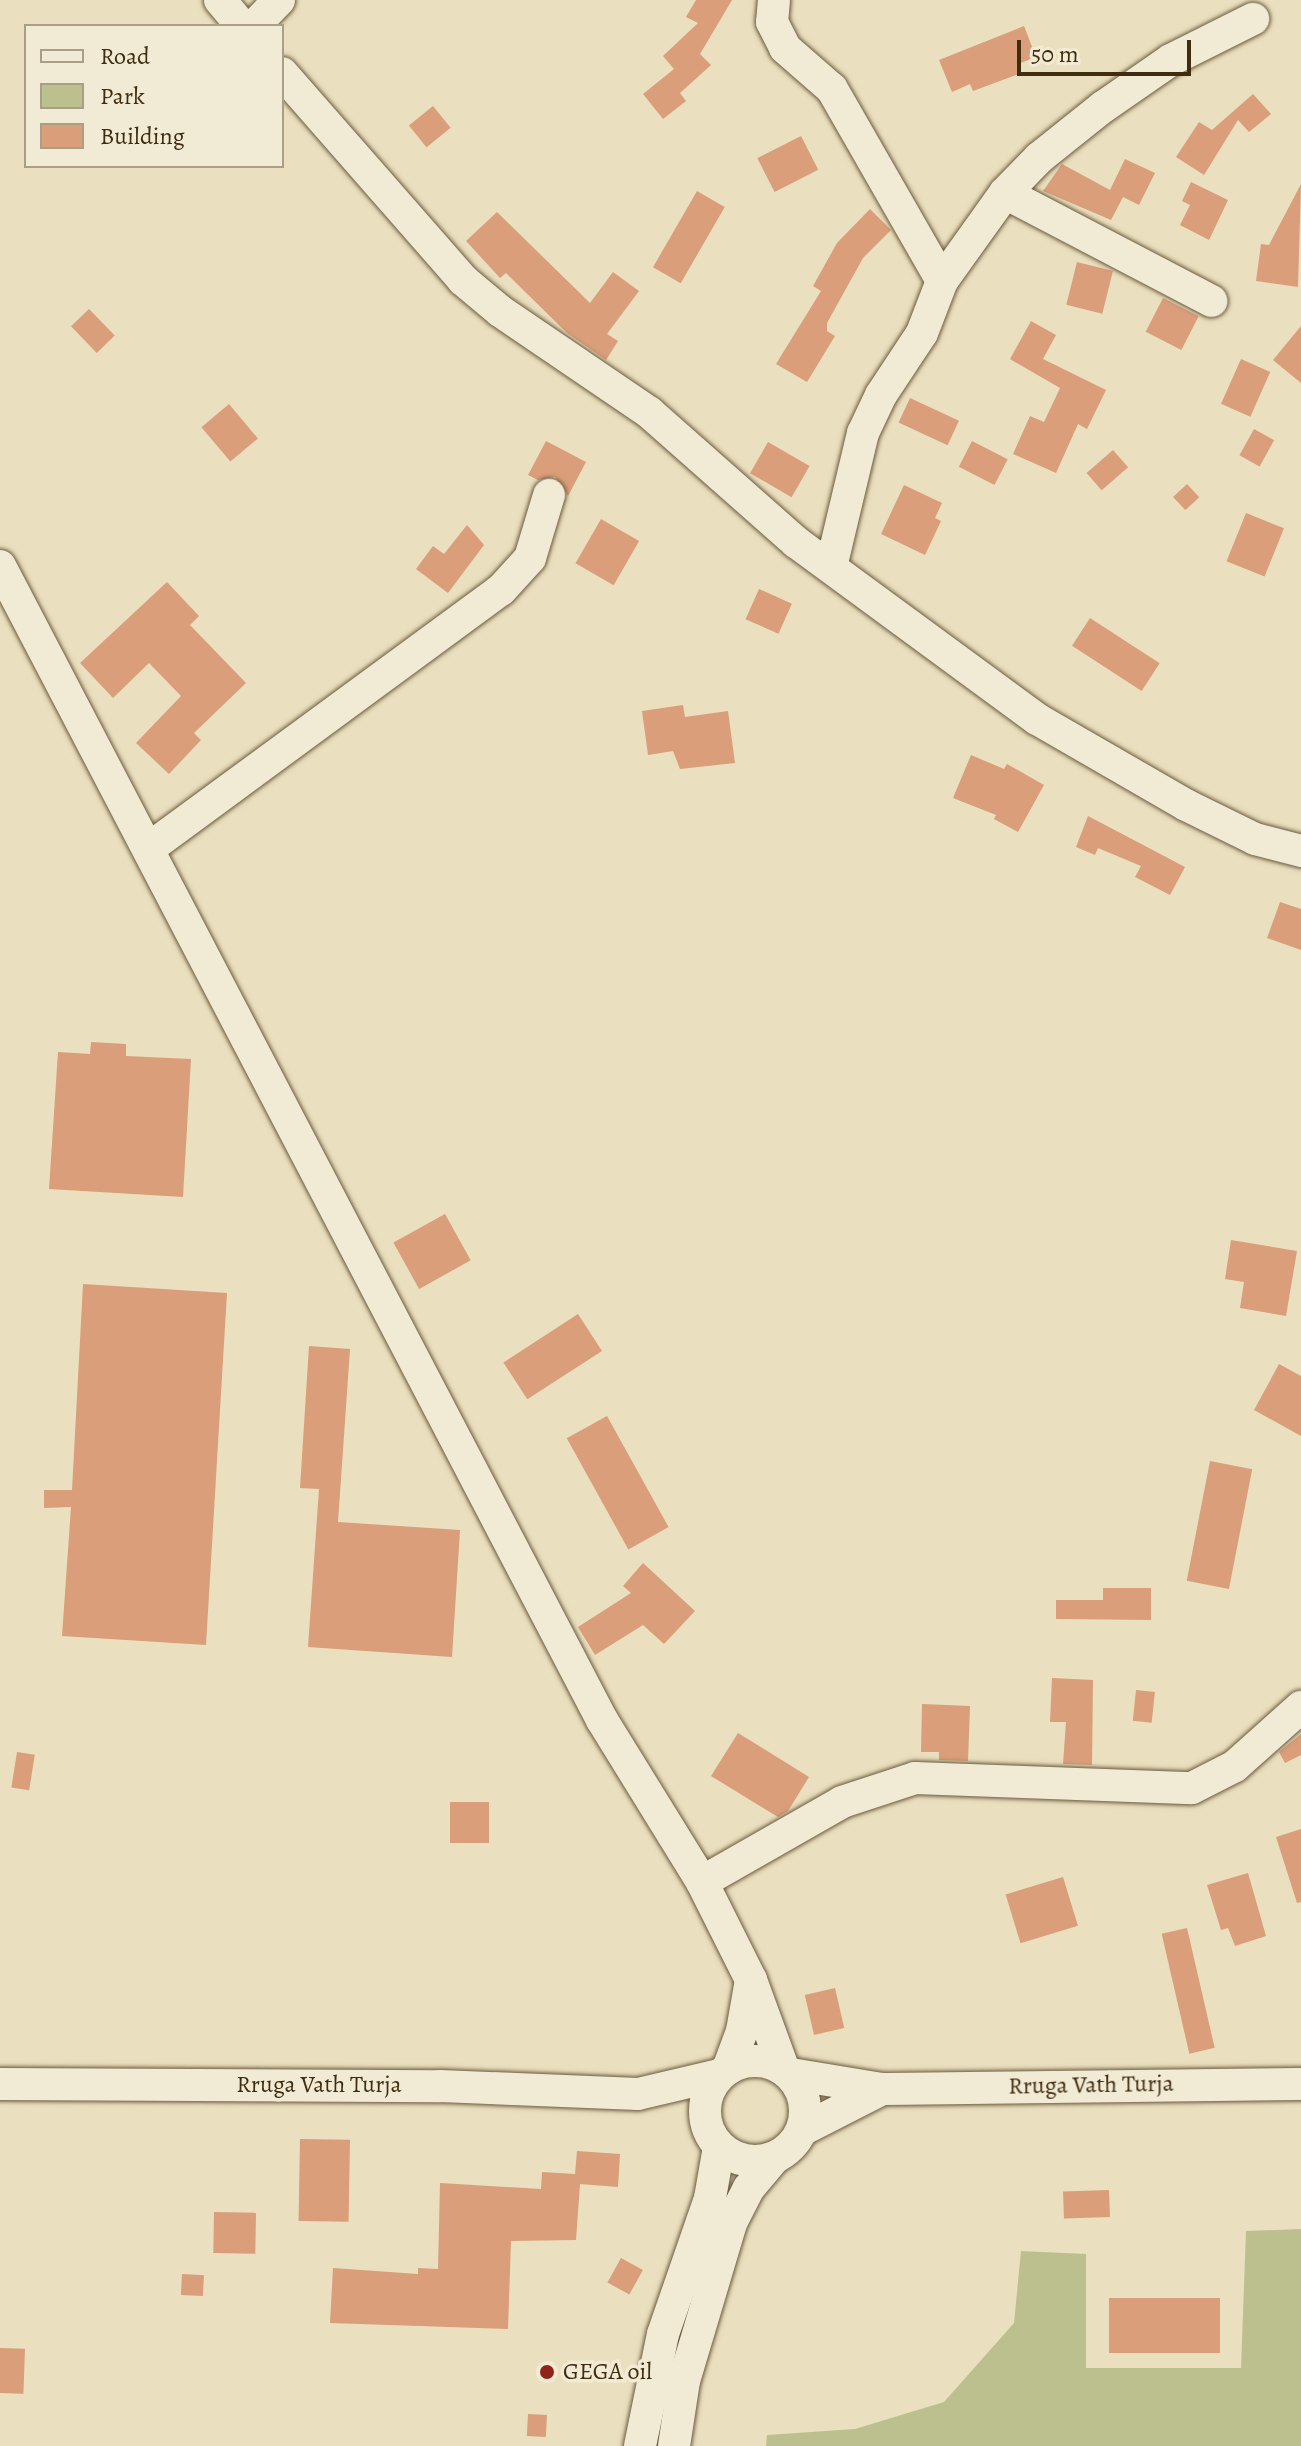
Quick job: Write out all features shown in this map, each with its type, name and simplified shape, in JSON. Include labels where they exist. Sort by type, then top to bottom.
[{"type":"street","points":[[220,0],[240,24]]},
{"type":"street","points":[[256,24],[279,0]]},
{"type":"street","points":[[774,0],[772,22],[785,48],[832,89],[942,281]]},
{"type":"street","points":[[832,563],[863,433],[881,395],[922,333],[942,281],[1005,193],[1039,158],[1103,107],[1171,60],[1253,19]]},
{"type":"street","points":[[284,75],[463,280],[500,311],[641,405],[759,513],[832,563],[874,600],[1037,719],[1186,805],[1255,839],[1301,851]]},
{"type":"street","points":[[1005,193],[1212,301]]},
{"type":"street","points":[[148,849],[501,590],[530,558],[549,495]]},
{"type":"street","points":[[0,566],[602,1720],[702,1882],[751,1980],[787,2072],[804,2101],[802,2130]]},
{"type":"street","points":[[702,1882],[842,1802],[915,1778],[1192,1788],[1235,1766],[1301,1707]]},
{"type":"street","points":[[640,2446],[663,2334],[710,2198],[713,2139],[704,2111],[742,2031],[751,1980]]},
{"type":"street","name":"Rruga Vath Turja","points":[[0,2084],[440,2086],[638,2094],[723,2072],[755,2060],[787,2072],[882,2089],[1301,2084]]},
{"type":"street","name":"Rruga Vath Turja","points":[[638,2094],[669,2105],[713,2139],[755,2162],[774,2158],[802,2130],[882,2089]]},
{"type":"street","points":[[674,2446],[684,2381],[731,2223],[749,2188],[774,2158]]},
{"type":"green space","points":[[1301,2229],[1301,2446],[766,2446],[767,2435],[855,2429],[944,2402],[1014,2323],[1021,2251],[1086,2254],[1086,2368],[1241,2368],[1246,2231]]},
{"type":"building","points":[[696,0],[732,0],[700,54],[711,65],[680,93],[686,101],[663,119],[643,94],[674,69],[663,56],[698,23],[686,17]]},
{"type":"building","points":[[1024,26],[1036,57],[1018,64],[1021,73],[973,91],[970,84],[952,92],[939,60]]},
{"type":"building","points":[[1253,94],[1271,114],[1249,132],[1238,120],[1204,175],[1176,157],[1199,122],[1212,130]]},
{"type":"building","points":[[433,106],[451,128],[427,147],[409,126]]},
{"type":"building","points":[[801,136],[818,170],[775,192],[757,158]]},
{"type":"building","points":[[1125,159],[1155,173],[1139,205],[1123,197],[1111,220],[1043,191],[1062,164],[1110,190]]},
{"type":"building","points":[[1191,182],[1228,200],[1209,240],[1180,225],[1190,205],[1182,201]]},
{"type":"building","points":[[1301,184],[1298,287],[1256,281],[1261,244],[1269,245]]},
{"type":"building","points":[[697,191],[725,207],[681,283],[653,267]]},
{"type":"building","points":[[870,209],[891,230],[863,258],[827,323],[827,331],[835,336],[807,382],[776,364],[821,291],[813,286],[837,243]]},
{"type":"building","points":[[497,212],[590,303],[613,272],[639,291],[607,334],[618,341],[606,360],[567,333],[506,273],[500,278],[466,241]]},
{"type":"building","points":[[1077,262],[1113,271],[1102,314],[1066,305]]},
{"type":"building","points":[[1163,298],[1199,316],[1181,350],[1146,332]]},
{"type":"building","points":[[89,309],[115,336],[97,353],[71,326]]},
{"type":"building","points":[[1031,321],[1056,335],[1043,359],[1106,390],[1087,429],[1078,424],[1056,473],[1013,454],[1030,416],[1044,422],[1060,388],[1010,359]]},
{"type":"building","points":[[1301,326],[1301,383],[1273,360]]},
{"type":"building","points":[[1241,359],[1270,372],[1250,417],[1221,404]]},
{"type":"building","points":[[910,398],[959,421],[948,445],[899,422]]},
{"type":"building","points":[[229,404],[258,438],[230,462],[201,427]]},
{"type":"building","points":[[1254,429],[1274,440],[1260,466],[1239,455]]},
{"type":"building","points":[[546,441],[586,462],[568,496],[555,477],[538,480],[528,475]]},
{"type":"building","points":[[972,441],[1008,459],[994,485],[959,467]]},
{"type":"building","points":[[768,442],[810,466],[792,497],[750,473]]},
{"type":"building","points":[[1113,450],[1128,467],[1102,490],[1087,473]]},
{"type":"building","points":[[1187,484],[1199,497],[1185,510],[1173,497]]},
{"type":"building","points":[[904,485],[942,503],[935,518],[941,521],[925,555],[881,534]]},
{"type":"building","points":[[1246,513],[1284,528],[1265,577],[1227,561]]},
{"type":"building","points":[[601,519],[639,541],[614,585],[576,563]]},
{"type":"building","points":[[467,525],[484,545],[448,593],[416,569],[433,546],[444,554]]},
{"type":"building","points":[[167,582],[199,616],[190,625],[246,683],[194,733],[201,740],[169,774],[136,743],[181,696],[149,663],[113,698],[80,663]]},
{"type":"building","points":[[759,589],[792,604],[778,634],[746,619]]},
{"type":"building","points":[[1090,618],[1160,663],[1142,691],[1072,646]]},
{"type":"building","points":[[683,705],[685,717],[728,711],[735,763],[680,769],[673,751],[648,755],[642,711]]},
{"type":"building","points":[[971,755],[1004,769],[1007,764],[1044,785],[1018,832],[994,819],[996,815],[953,798]]},
{"type":"building","points":[[1088,816],[1185,867],[1170,895],[1135,877],[1141,866],[1098,848],[1095,855],[1076,847]]},
{"type":"building","points":[[1280,902],[1301,909],[1301,950],[1267,938]]},
{"type":"building","points":[[91,1042],[126,1044],[126,1056],[191,1059],[183,1197],[49,1189],[58,1052],[90,1054]]},
{"type":"building","points":[[445,1214],[471,1260],[419,1289],[393,1243]]},
{"type":"building","points":[[1231,1240],[1297,1251],[1286,1316],[1240,1308],[1244,1282],[1225,1279]]},
{"type":"building","points":[[83,1284],[227,1293],[206,1645],[62,1636],[71,1507],[44,1508],[44,1490],[72,1490]]},
{"type":"building","points":[[578,1314],[602,1351],[527,1399],[503,1362]]},
{"type":"building","points":[[309,1346],[350,1349],[338,1522],[460,1530],[452,1657],[308,1647],[319,1489],[300,1488]]},
{"type":"building","points":[[1279,1364],[1301,1376],[1301,1436],[1254,1410]]},
{"type":"building","points":[[607,1416],[669,1527],[628,1549],[567,1438]]},
{"type":"building","points":[[1210,1461],[1252,1469],[1229,1589],[1187,1581]]},
{"type":"building","points":[[643,1563],[695,1611],[664,1644],[643,1625],[595,1655],[578,1627],[631,1593],[623,1586]]},
{"type":"building","points":[[1103,1588],[1151,1588],[1151,1620],[1056,1619],[1056,1600],[1103,1600]]},
{"type":"building","points":[[1052,1678],[1093,1680],[1092,1765],[1063,1764],[1066,1722],[1050,1722]]},
{"type":"building","points":[[1136,1690],[1155,1692],[1152,1723],[1133,1721]]},
{"type":"building","points":[[922,1704],[970,1706],[968,1761],[939,1760],[939,1752],[921,1752]]},
{"type":"building","points":[[738,1733],[809,1777],[788,1811],[778,1817],[711,1776]]},
{"type":"building","points":[[1301,1734],[1301,1755],[1285,1763],[1279,1752]]},
{"type":"building","points":[[17,1752],[35,1755],[29,1790],[11,1788]]},
{"type":"building","points":[[450,1802],[489,1802],[489,1843],[450,1843]]},
{"type":"building","points":[[1301,1829],[1301,1902],[1297,1903],[1276,1837]]},
{"type":"building","points":[[1248,1873],[1266,1936],[1235,1946],[1228,1928],[1221,1930],[1207,1885]]},
{"type":"building","points":[[1063,1877],[1078,1926],[1021,1943],[1006,1895]]},
{"type":"building","points":[[1187,1928],[1215,2048],[1189,2054],[1162,1934]]},
{"type":"building","points":[[835,1988],[844,2028],[814,2035],[805,1995]]},
{"type":"building","points":[[300,2139],[350,2140],[349,2222],[299,2221]]},
{"type":"building","points":[[577,2151],[620,2154],[618,2187],[580,2184],[576,2240],[511,2241],[508,2329],[330,2323],[333,2268],[418,2274],[418,2268],[438,2269],[440,2183],[541,2189],[542,2172],[575,2174]]},
{"type":"building","points":[[1109,2190],[1110,2217],[1064,2219],[1063,2192]]},
{"type":"building","points":[[214,2212],[256,2213],[255,2254],[213,2253]]},
{"type":"building","points":[[621,2258],[643,2270],[629,2295],[607,2282]]},
{"type":"building","points":[[182,2274],[204,2275],[203,2296],[181,2295]]},
{"type":"building","points":[[1109,2298],[1220,2298],[1220,2353],[1109,2353]]},
{"type":"building","points":[[0,2348],[25,2349],[23,2394],[0,2393]]},
{"type":"building","points":[[528,2414],[547,2415],[546,2437],[527,2436]]},
{"type":"place","name":"GEGA oil","points":[[547,2372]]}]
